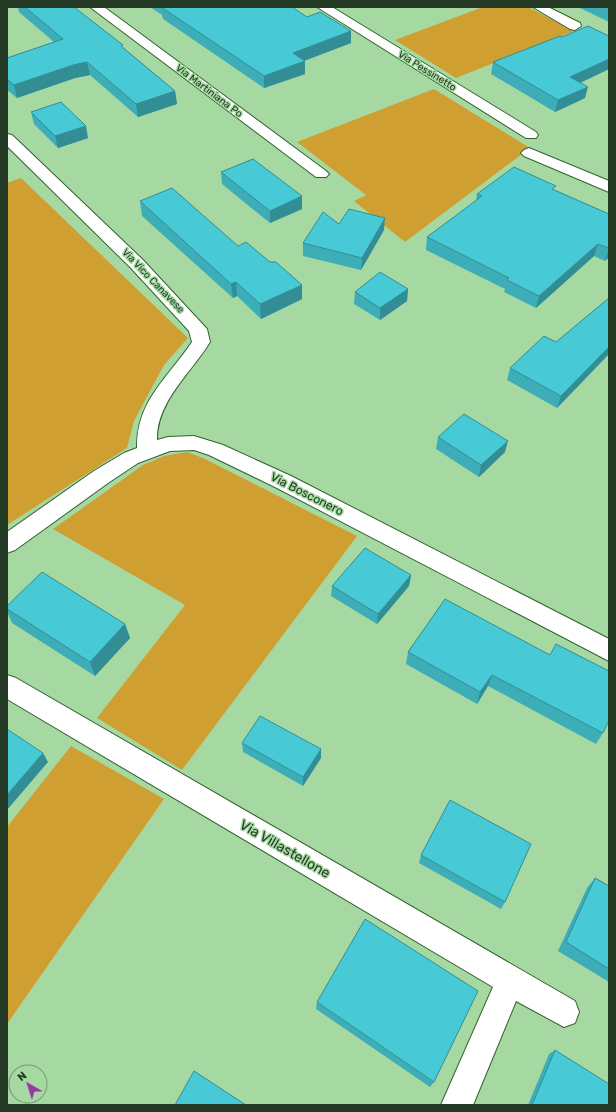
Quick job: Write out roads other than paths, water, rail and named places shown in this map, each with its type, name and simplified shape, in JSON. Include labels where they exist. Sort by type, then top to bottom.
[{"type":"street","name":"Via Martiniana Po","points":[[96,7],[321,174]]},
{"type":"street","name":"Via Pessinetto","points":[[323,7],[531,135]]},
{"type":"street","points":[[539,7],[575,26]]},
{"type":"street","name":"Via Vico Canavese","points":[[7,138],[137,264],[198,329],[201,342],[156,402],[149,416],[146,428],[147,451]]},
{"type":"street","points":[[529,153],[609,187]]},
{"type":"street","name":"Via Bosconero","points":[[7,544],[118,465],[147,451],[168,444],[194,443],[216,450],[284,482],[609,650]]},
{"type":"street","name":"Via Villastellone","points":[[7,686],[564,1012]]},
{"type":"street","points":[[457,1105],[510,981]]}]
